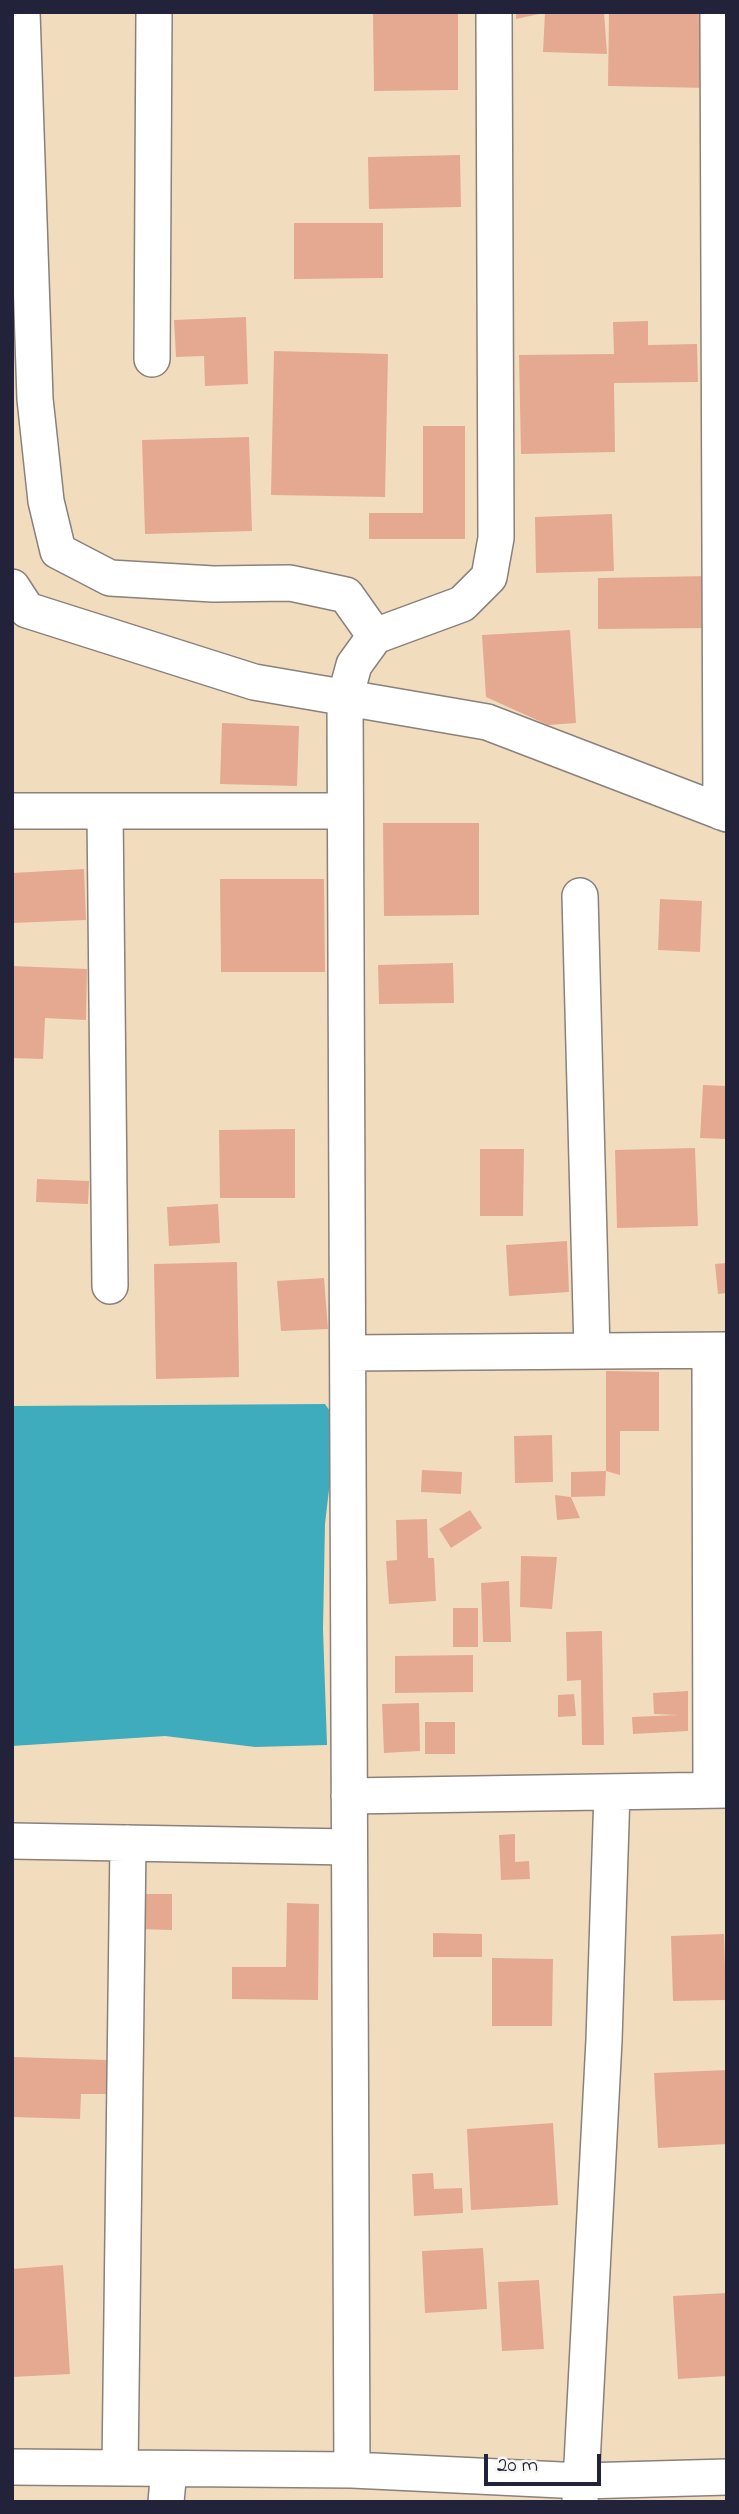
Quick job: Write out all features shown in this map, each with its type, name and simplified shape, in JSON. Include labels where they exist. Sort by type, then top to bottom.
[{"type":"street","points":[[22,12],[35,399],[46,501],[58,551],[110,578],[213,584],[290,583],[346,595],[375,636]]},
{"type":"street","points":[[152,359],[154,12]]},
{"type":"street","points":[[352,2470],[345,698],[354,665],[375,636],[462,604],[489,577],[495,547],[494,12]]},
{"type":"street","points":[[12,587],[27,610],[254,682],[487,722],[724,813],[718,12]]},
{"type":"street","points":[[12,811],[345,811]]},
{"type":"street","points":[[105,811],[110,1286]]},
{"type":"street","points":[[580,896],[592,1352]]},
{"type":"street","points":[[348,1353],[718,1351],[719,1790],[349,1796]]},
{"type":"street","points":[[581,2492],[604,2040],[612,1791]]},
{"type":"street","points":[[12,1841],[349,1847]]},
{"type":"street","points":[[120,2468],[128,1843]]},
{"type":"street","points":[[12,2467],[120,2468],[167,2485],[352,2470],[581,2492],[727,2477]]},
{"type":"water","points":[[325,1404],[337,1421],[325,1524],[323,1629],[327,1745],[255,1747],[165,1736],[12,1746],[12,1406]]},
{"type":"building","points":[[516,12],[543,12],[544,13],[516,19]]},
{"type":"building","points":[[545,12],[604,12],[607,54],[543,52]]},
{"type":"building","points":[[609,12],[709,12],[708,88],[608,86]]},
{"type":"building","points":[[373,14],[458,14],[458,90],[374,91]]},
{"type":"building","points":[[460,155],[461,207],[369,209],[368,157]]},
{"type":"building","points":[[294,223],[383,223],[383,278],[294,279]]},
{"type":"building","points":[[246,317],[248,384],[205,386],[204,356],[176,357],[174,320]]},
{"type":"building","points":[[648,321],[648,345],[697,344],[698,382],[614,383],[615,452],[521,454],[519,355],[614,354],[613,322]]},
{"type":"building","points":[[274,351],[388,354],[385,497],[271,495]]},
{"type":"building","points":[[423,426],[465,426],[465,539],[369,539],[369,513],[423,513]]},
{"type":"building","points":[[249,437],[252,531],[145,534],[142,440]]},
{"type":"building","points":[[612,514],[614,571],[536,573],[535,517]]},
{"type":"building","points":[[710,576],[711,628],[598,629],[598,578]]},
{"type":"building","points":[[570,630],[576,723],[548,725],[486,697],[482,635]]},
{"type":"building","points":[[222,723],[299,726],[297,786],[220,784]]},
{"type":"building","points":[[383,823],[479,823],[479,915],[384,916]]},
{"type":"building","points":[[84,869],[86,920],[12,923],[12,873]]},
{"type":"building","points":[[220,879],[324,879],[325,972],[221,972]]},
{"type":"building","points":[[660,899],[702,901],[700,952],[658,950]]},
{"type":"building","points":[[453,963],[454,1003],[379,1004],[378,965]]},
{"type":"building","points":[[12,966],[87,969],[86,1020],[45,1018],[43,1059],[12,1058]]},
{"type":"building","points":[[703,1085],[727,1086],[727,1139],[700,1138]]},
{"type":"building","points":[[295,1129],[295,1198],[220,1198],[219,1130]]},
{"type":"building","points":[[695,1148],[698,1226],[617,1228],[615,1150]]},
{"type":"building","points":[[480,1149],[524,1149],[523,1216],[480,1216]]},
{"type":"building","points":[[37,1179],[89,1181],[88,1204],[36,1202]]},
{"type":"building","points":[[218,1204],[220,1243],[169,1246],[167,1207]]},
{"type":"building","points":[[567,1241],[569,1292],[509,1296],[506,1245]]},
{"type":"building","points":[[237,1262],[239,1377],[156,1379],[154,1264]]},
{"type":"building","points":[[727,1263],[727,1293],[718,1294],[715,1264]]},
{"type":"building","points":[[324,1278],[328,1329],[281,1331],[277,1281]]},
{"type":"building","points":[[606,1371],[659,1372],[659,1431],[620,1431],[620,1475],[606,1471]]},
{"type":"building","points":[[552,1435],[553,1482],[515,1483],[514,1436]]},
{"type":"building","points":[[422,1470],[462,1472],[461,1494],[421,1492]]},
{"type":"building","points":[[606,1471],[605,1496],[571,1497],[571,1472]]},
{"type":"building","points":[[555,1495],[571,1497],[580,1518],[557,1520]]},
{"type":"building","points":[[470,1510],[482,1528],[451,1548],[439,1529]]},
{"type":"building","points":[[427,1519],[428,1558],[434,1558],[436,1601],[389,1604],[386,1561],[397,1560],[396,1520]]},
{"type":"building","points":[[521,1556],[557,1557],[552,1609],[520,1607]]},
{"type":"building","points":[[509,1581],[511,1642],[483,1642],[481,1583]]},
{"type":"building","points":[[453,1608],[478,1608],[478,1647],[453,1647]]},
{"type":"building","points":[[602,1631],[604,1745],[582,1745],[581,1680],[567,1681],[566,1632]]},
{"type":"building","points":[[473,1655],[473,1692],[395,1693],[395,1656]]},
{"type":"building","points":[[688,1691],[688,1731],[633,1734],[632,1717],[678,1715],[654,1714],[653,1693]]},
{"type":"building","points":[[574,1694],[576,1716],[558,1717],[558,1695]]},
{"type":"building","points":[[419,1703],[420,1751],[384,1753],[382,1704]]},
{"type":"building","points":[[425,1722],[455,1722],[455,1754],[425,1754]]},
{"type":"building","points":[[515,1834],[515,1862],[529,1861],[530,1879],[501,1880],[499,1835]]},
{"type":"building","points":[[137,1894],[172,1894],[172,1930],[137,1929]]},
{"type":"building","points":[[287,1903],[319,1904],[318,2000],[232,1999],[232,1967],[286,1967]]},
{"type":"building","points":[[433,1933],[482,1934],[482,1957],[433,1957]]},
{"type":"building","points":[[724,1934],[726,2000],[673,2001],[671,1936]]},
{"type":"building","points":[[492,1958],[553,1959],[552,2026],[492,2026]]},
{"type":"building","points":[[12,2057],[109,2060],[108,2094],[81,2094],[80,2119],[12,2117]]},
{"type":"building","points":[[727,2070],[727,2144],[658,2148],[654,2073]]},
{"type":"building","points":[[553,2123],[558,2205],[471,2210],[467,2129]]},
{"type":"building","points":[[433,2173],[434,2189],[462,2188],[463,2213],[414,2216],[412,2174]]},
{"type":"building","points":[[483,2248],[487,2309],[425,2313],[422,2251]]},
{"type":"building","points":[[63,2265],[70,2374],[12,2377],[12,2269]]},
{"type":"building","points":[[539,2280],[544,2349],[502,2351],[498,2282]]},
{"type":"building","points":[[727,2293],[727,2376],[678,2379],[673,2296]]}]
